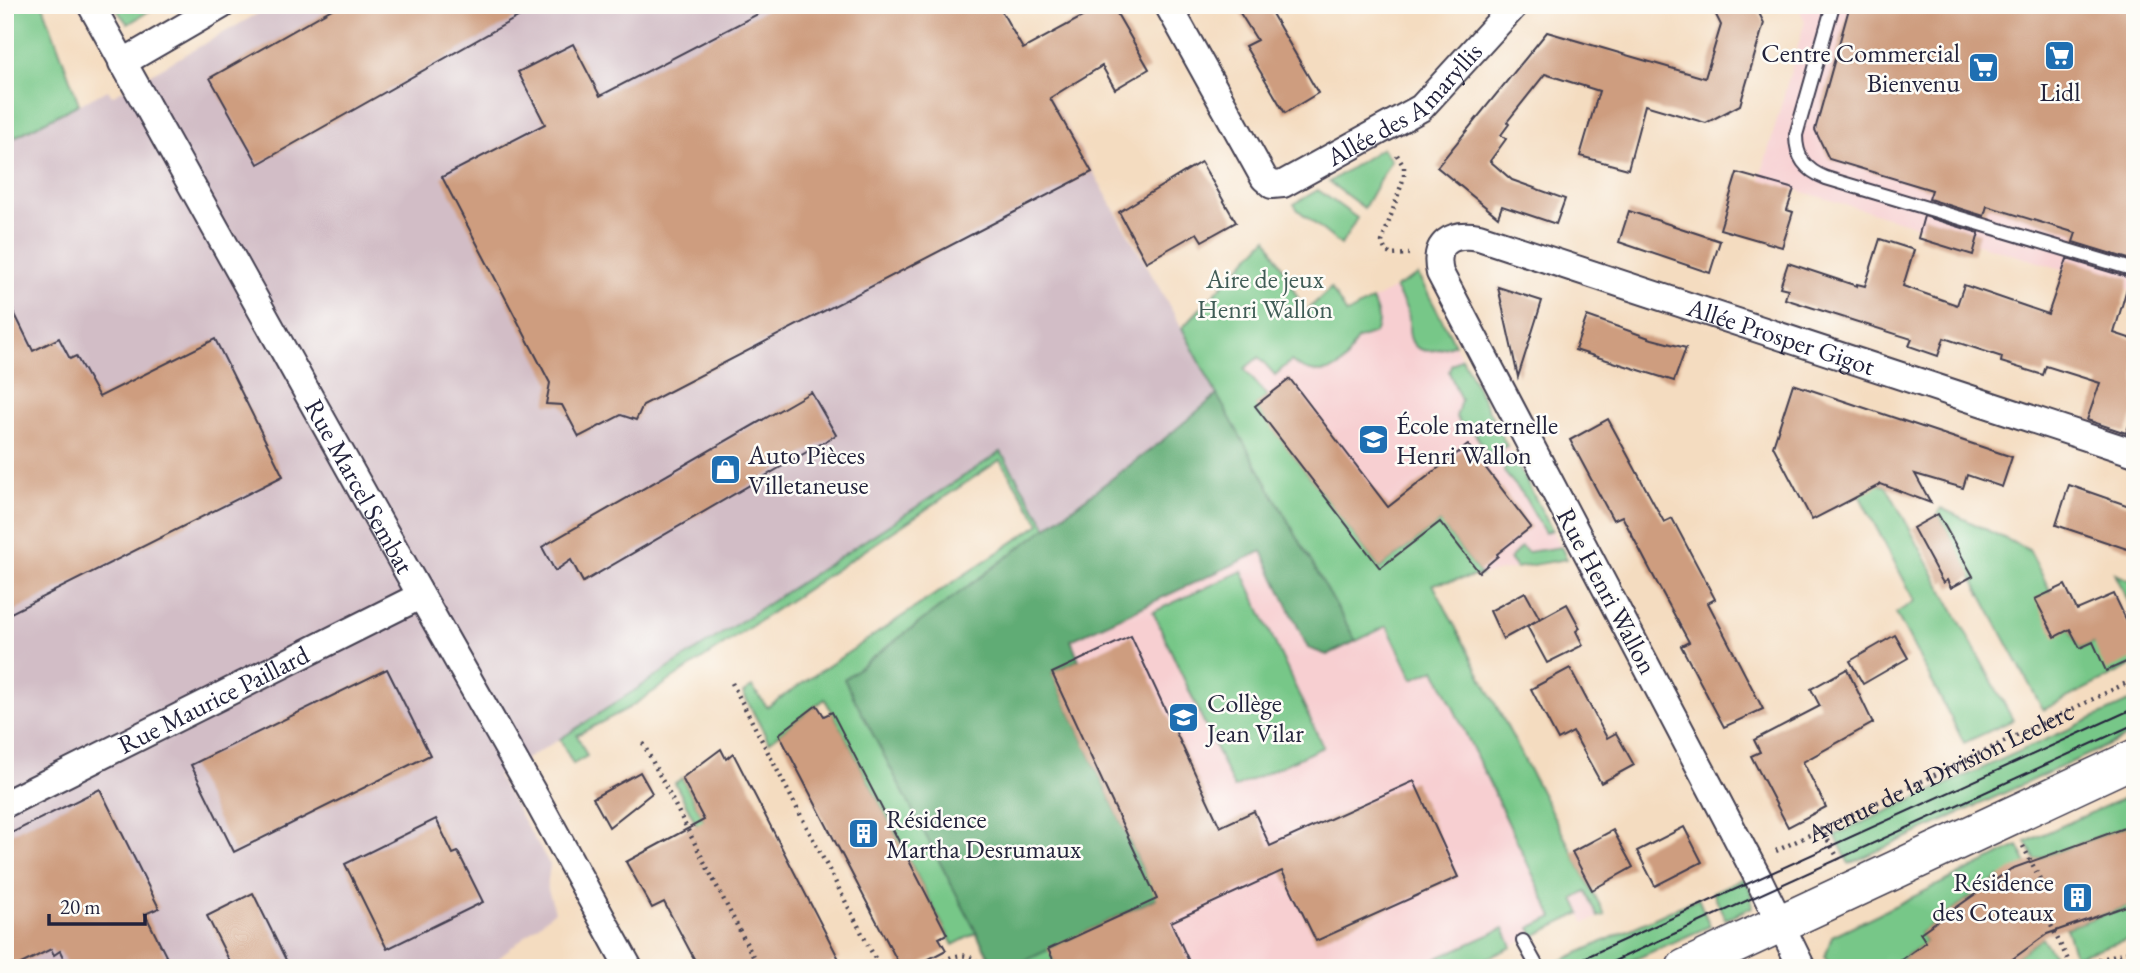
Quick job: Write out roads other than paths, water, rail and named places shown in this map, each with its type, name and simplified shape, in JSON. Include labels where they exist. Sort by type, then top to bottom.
[{"type":"street","name":"Rue Marcel Sembat","points":[[90,5],[629,968]]},
{"type":"street","points":[[122,63],[222,5]]},
{"type":"street","name":"Allée des Amaryllis","points":[[1168,5],[1262,173],[1269,183],[1278,186],[1421,108],[1515,5]]},
{"type":"street","name":"Allée Prosper Gigot","points":[[1427,255],[1456,236],[1479,237],[2135,453]]},
{"type":"street","name":"Rue Henri Wallon","points":[[1427,255],[1440,273],[1802,968]]},
{"type":"street","name":"Rue Maurice Paillard","points":[[5,804],[420,596]]},
{"type":"street","points":[[1685,968],[2135,758]]},
{"type":"lane","points":[[1833,5],[1796,135],[1797,149],[1809,170],[1826,178],[2135,270]]},
{"type":"lane","points":[[1523,941],[1534,964]]},
{"type":"tram line","points":[[1562,968],[2135,708]]},
{"type":"tram line","points":[[1599,968],[2135,724]]},
{"type":"place","name":"Lidl","points":[[2060,56]]},
{"type":"place","name":"Centre Commercial Bienvenu","points":[[1983,68]]},
{"type":"place","name":"École maternelle Henri Wallon","points":[[1373,440]]},
{"type":"place","name":"Auto Pièces Villetaneuse","points":[[725,470]]},
{"type":"place","name":"Collège Jean Vilar","points":[[1184,718]]},
{"type":"place","name":"Résidence Martha Desrumaux","points":[[863,834]]},
{"type":"place","name":"Résidence des Coteaux","points":[[2077,897]]},
{"type":"park label","name":"Aire de jeux Henri Wallon","points":[[1265,294]]}]
